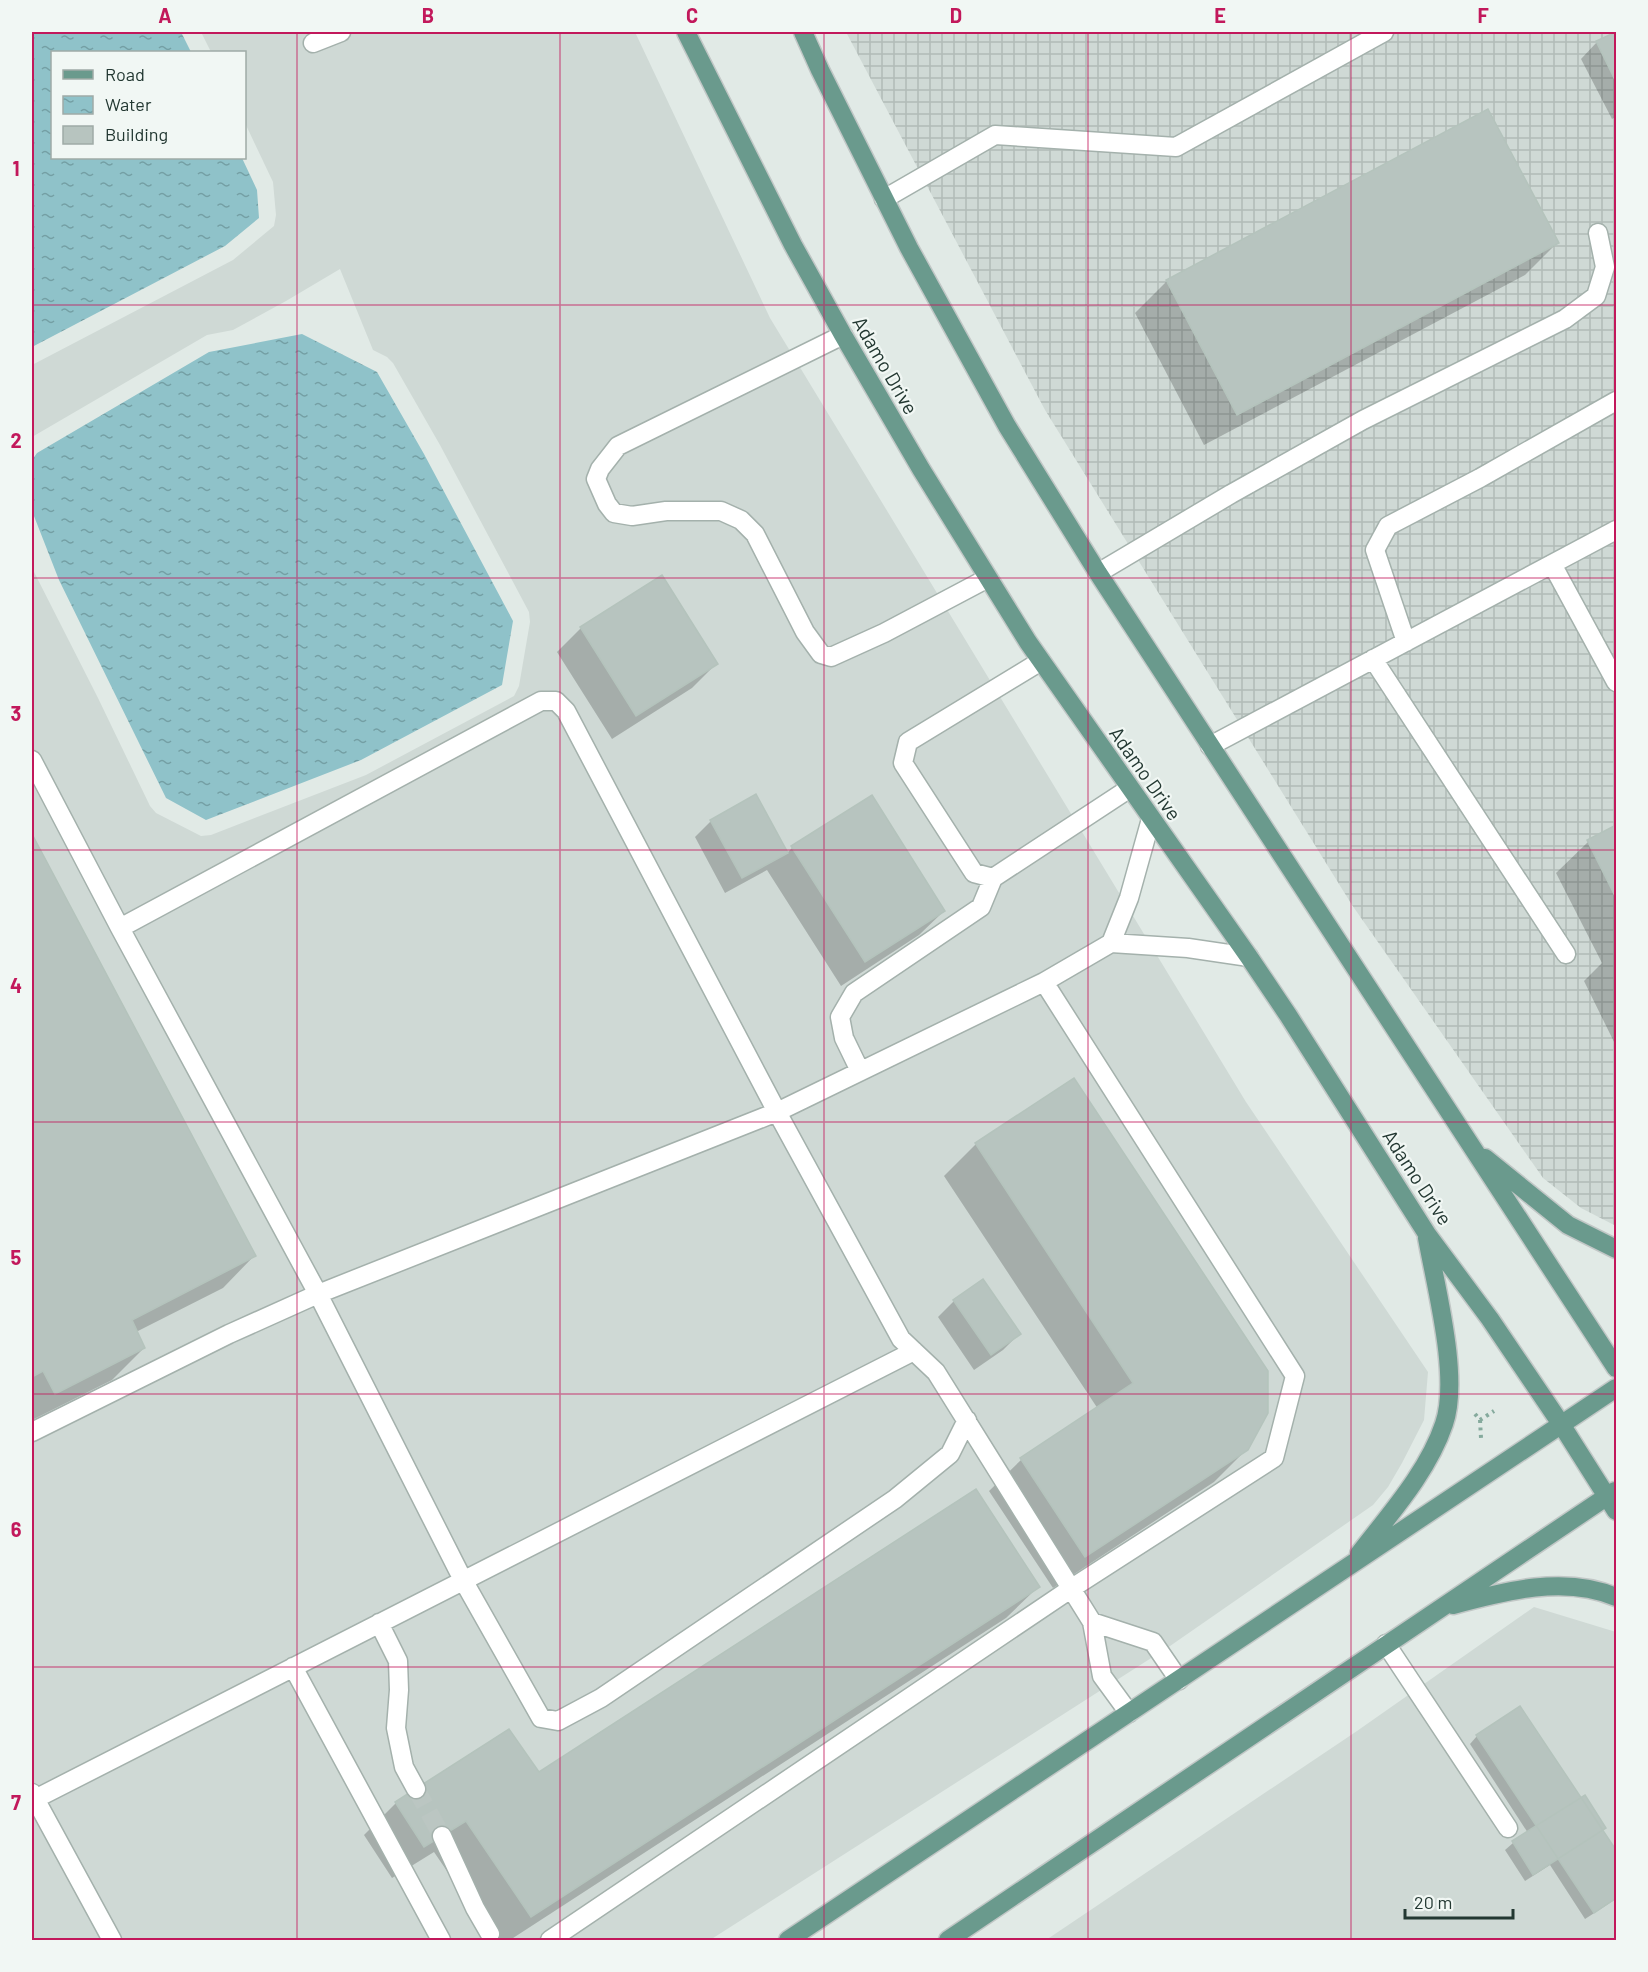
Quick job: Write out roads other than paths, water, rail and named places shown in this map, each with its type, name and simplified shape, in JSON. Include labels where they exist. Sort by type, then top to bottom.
[{"type":"main road","name":"Adamo Drive","points":[[686,32],[793,245],[921,470],[988,578],[1041,661],[1249,957],[1427,1234],[1491,1319],[1613,1499]]},
{"type":"main road","points":[[803,32],[884,199],[951,327],[1002,416],[1098,573],[1617,1368]]},
{"type":"main road","points":[[1472,1148],[1568,1225],[1617,1249]]},
{"type":"main road","points":[[1347,1569],[1404,1496],[1420,1471],[1444,1424],[1449,1402],[1449,1369],[1446,1338],[1427,1234]]},
{"type":"main road","points":[[788,1941],[1617,1388]]},
{"type":"main road","points":[[948,1941],[1437,1609],[1613,1499]]},
{"type":"main road","points":[[1437,1609],[1502,1592],[1543,1587],[1589,1588],[1617,1597]]},
{"type":"lane","points":[[313,43],[341,32]]},
{"type":"lane","points":[[884,199],[995,135],[1176,147],[1384,32]]},
{"type":"lane","points":[[1098,573],[1231,494],[1363,420],[1565,319],[1596,296],[1605,267],[1598,233]]},
{"type":"lane","points":[[843,335],[618,446],[600,469],[596,479],[607,504],[614,513],[632,516],[666,511],[721,511],[741,520],[755,534],[804,632],[821,654],[831,657],[884,633],[988,578]]},
{"type":"lane","points":[[1406,642],[1375,550],[1388,525],[1480,478],[1617,401]]},
{"type":"lane","points":[[1210,746],[1617,530]]},
{"type":"lane","points":[[1552,564],[1617,682]]},
{"type":"lane","points":[[1373,659],[1566,954]]},
{"type":"lane","points":[[993,878],[974,873],[903,763],[908,742],[1041,661]]},
{"type":"lane","points":[[120,928],[541,701],[556,701],[566,711],[777,1112],[901,1339],[936,1372],[1072,1588],[1092,1622],[1102,1676],[1129,1713]]},
{"type":"lane","points":[[32,760],[318,1294],[463,1580],[541,1718],[558,1721],[601,1698],[895,1499],[950,1454],[967,1420]]},
{"type":"lane","points":[[860,1071],[844,1038],[840,1017],[854,993],[981,908],[993,878],[1130,788]]},
{"type":"lane","points":[[1111,943],[1129,898],[1151,819]]},
{"type":"lane","points":[[32,1432],[229,1334],[318,1294],[777,1112],[1044,982],[1111,943],[1188,948],[1249,957]]},
{"type":"lane","points":[[550,1941],[1072,1588],[1274,1458],[1295,1376],[1044,982]]},
{"type":"lane","points":[[112,1941],[33,1796],[293,1667],[914,1351]]},
{"type":"lane","points":[[1092,1622],[1153,1642],[1179,1680]]},
{"type":"lane","points":[[379,1623],[398,1661],[399,1690],[396,1728],[404,1767],[416,1789]]},
{"type":"lane","points":[[1386,1644],[1508,1828]]},
{"type":"lane","points":[[293,1667],[441,1941]]},
{"type":"lane","points":[[442,1836],[487,1938]]},
{"type":"water","points":[[32,32],[181,32],[190,51],[51,51],[51,159],[242,159],[257,190],[259,218],[225,246],[32,347]]},
{"type":"water","points":[[302,334],[377,372],[424,454],[513,621],[502,685],[361,760],[206,820],[166,798],[59,580],[32,511],[32,460],[37,453],[209,352]]},
{"type":"tunnel","points":[[416,1789],[442,1836]]}]
